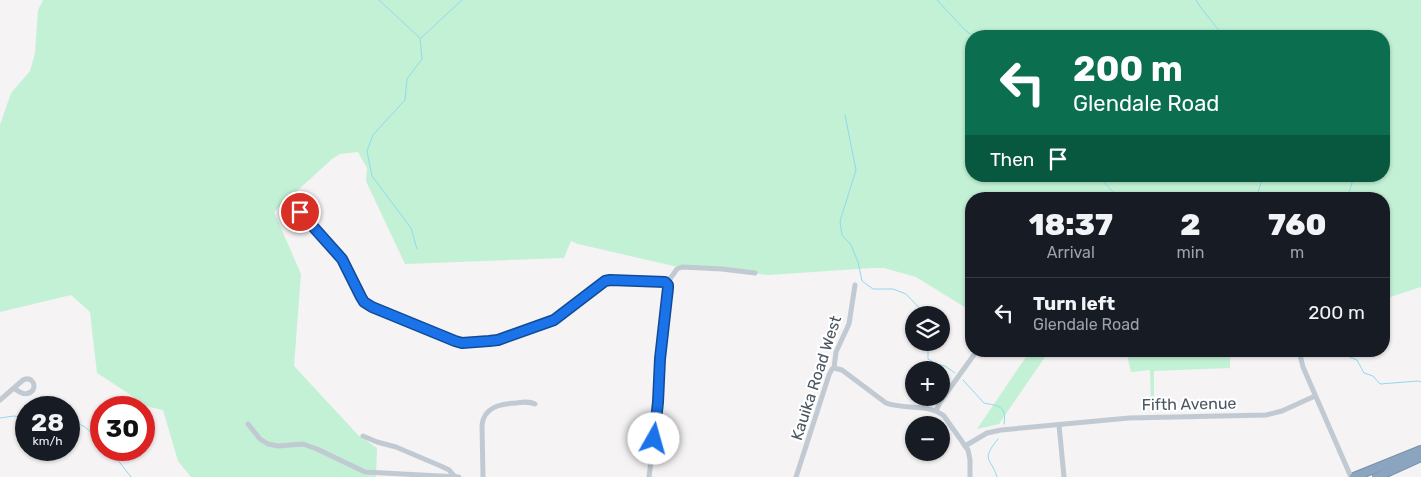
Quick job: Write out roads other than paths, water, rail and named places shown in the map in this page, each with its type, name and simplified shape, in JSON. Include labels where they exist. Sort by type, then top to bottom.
[{"type":"highway","points":[[1352,477],[1421,450]]},
{"type":"highway","points":[[1376,477],[1421,457]]},
{"type":"street","points":[[300,212],[342,259],[364,302],[445,338],[462,343],[498,340],[549,322],[605,281],[663,281],[667,284]]},
{"type":"street","points":[[649,477],[658,402],[667,284],[677,269],[684,267],[755,273]]},
{"type":"street","name":"Kauika Road West","points":[[796,477],[829,374],[834,368],[836,352],[849,324],[855,285]]},
{"type":"street","points":[[936,411],[940,402],[972,357]]},
{"type":"street","points":[[1300,357],[1302,367],[1352,477]]},
{"type":"street","points":[[834,368],[842,370],[886,403],[925,408],[936,411],[944,416],[965,446],[970,460],[970,477]]},
{"type":"street","points":[[0,400],[14,388]]},
{"type":"street","name":"Fifth Avenue","points":[[965,446],[979,437],[993,432],[1059,425],[1137,418],[1266,415],[1282,411],[1315,396]]},
{"type":"street","points":[[483,477],[482,425],[486,414],[493,408],[504,404],[528,402],[535,404]]},
{"type":"street","points":[[248,424],[260,439],[268,444],[278,446],[303,444],[318,449],[365,472],[460,477]]},
{"type":"street","points":[[1059,425],[1064,477]]},
{"type":"street","points":[[363,436],[396,447],[443,467],[449,470],[455,477]]},
{"type":"waterway","points":[[379,0],[420,38],[422,59],[407,79],[405,100],[373,135],[367,151],[372,176],[411,228],[417,249]]},
{"type":"waterway","points":[[421,38],[462,0]]},
{"type":"waterway","points":[[937,0],[965,30]]},
{"type":"waterway","points":[[1196,0],[1218,30]]},
{"type":"waterway","points":[[845,115],[856,170],[840,221],[842,235],[851,245],[858,262],[862,281],[873,289],[893,289],[906,294],[917,306]]},
{"type":"waterway","points":[[1104,182],[1113,192]]},
{"type":"waterway","points":[[1258,192],[1261,182]]},
{"type":"waterway","points":[[1349,192],[1352,182]]},
{"type":"waterway","points":[[928,351],[928,359],[936,364],[945,366],[955,373]]},
{"type":"waterway","points":[[1350,357],[1357,360],[1364,373],[1373,376],[1380,384],[1421,382]]},
{"type":"waterway","points":[[963,380],[984,403],[997,406],[1003,410],[1004,424]]},
{"type":"waterway","points":[[0,418],[15,416]]},
{"type":"waterway","points":[[80,424],[90,431]]},
{"type":"waterway","points":[[997,477],[988,459],[988,455],[998,439]]},
{"type":"waterway","points":[[119,461],[131,477]]}]
